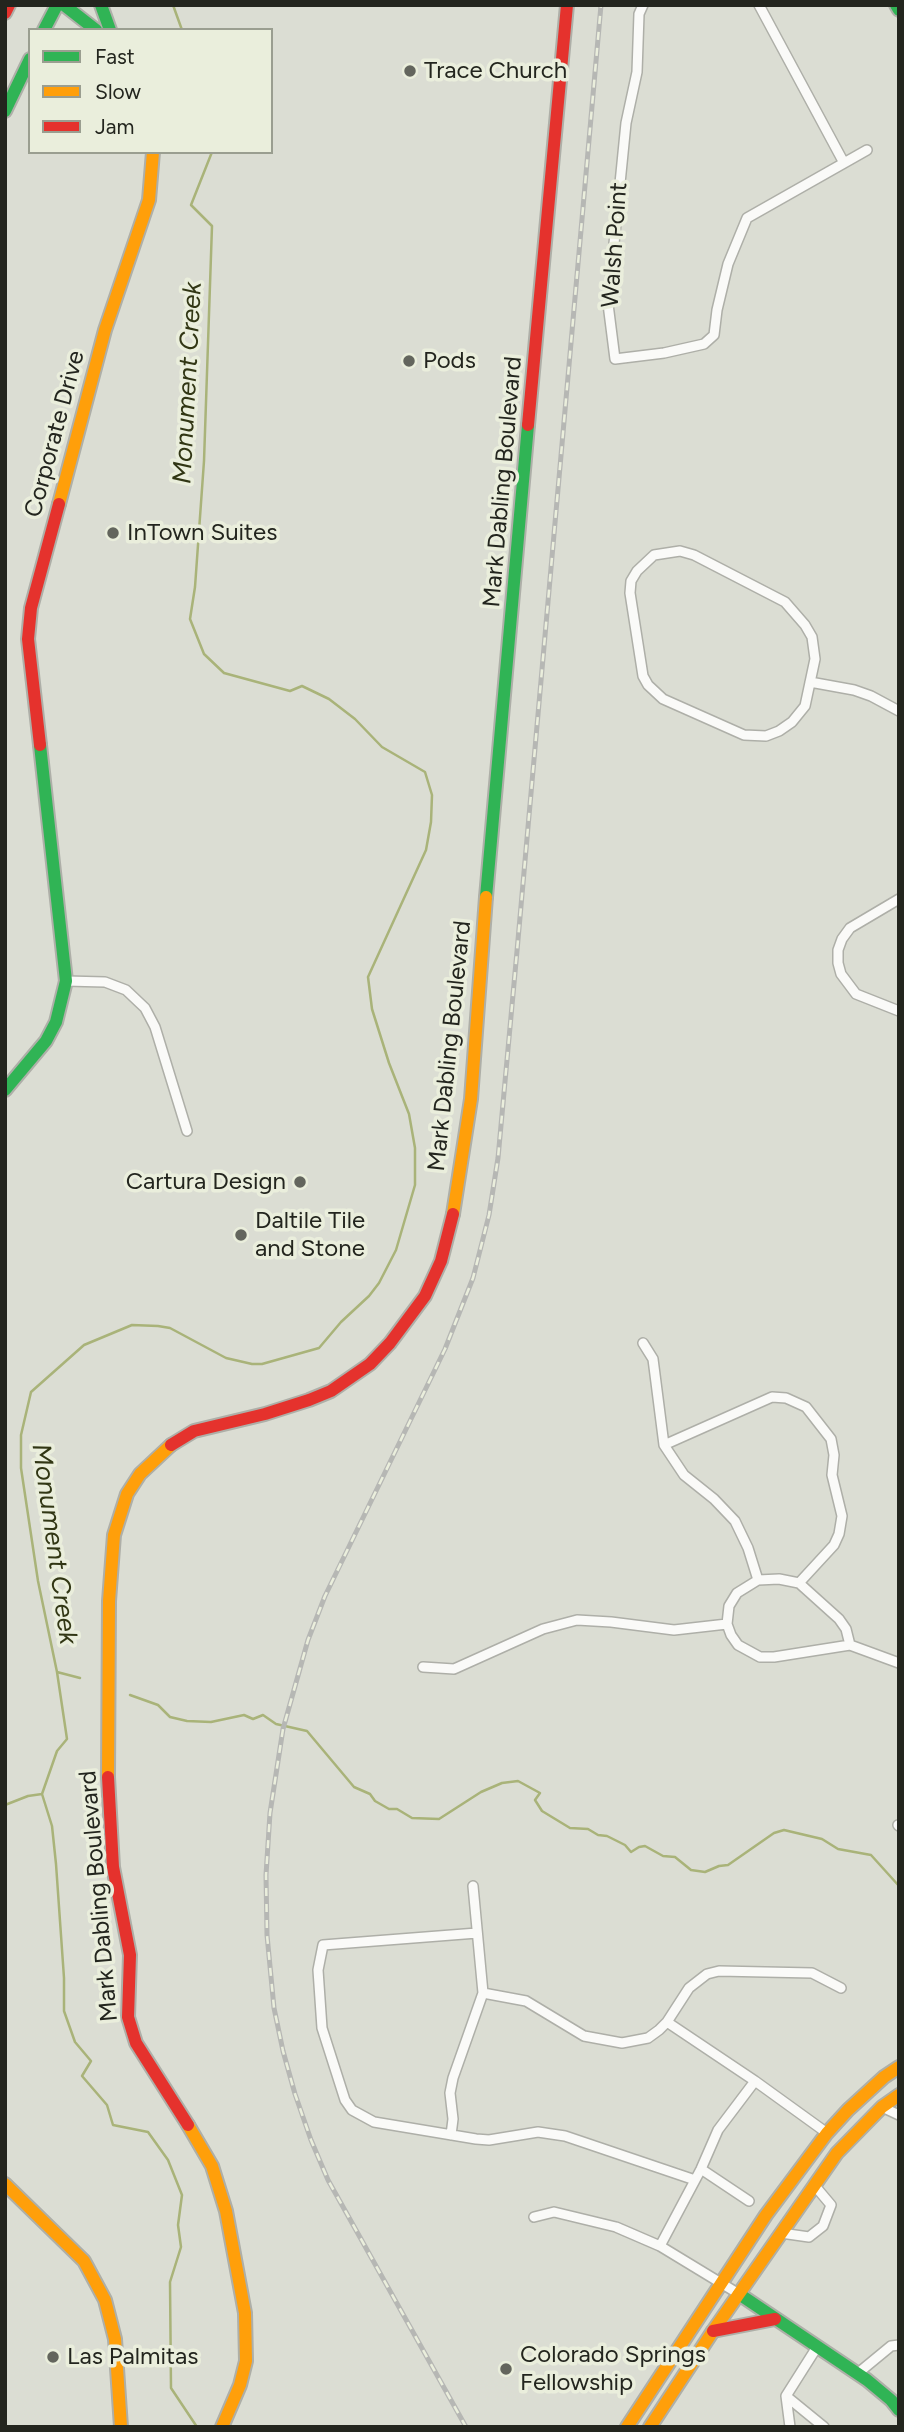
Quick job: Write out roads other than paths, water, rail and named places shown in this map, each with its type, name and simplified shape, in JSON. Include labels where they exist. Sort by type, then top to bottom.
[{"type":"main road","points":[[5,13],[9,5]]},
{"type":"main road","points":[[45,28],[57,5]]},
{"type":"main road","points":[[64,5],[93,28]]},
{"type":"main road","points":[[101,5],[109,28]]},
{"type":"main road","name":"Mark Dabling Boulevard","points":[[222,2427],[231,2409],[246,2361],[245,2313],[219,2185],[198,2140],[136,2043],[128,2017],[130,1955],[113,1867],[108,1791],[109,1601],[114,1535],[127,1494],[140,1474],[172,1444],[215,1425],[265,1414],[309,1400],[331,1391],[370,1364],[390,1343],[425,1296],[441,1261],[453,1213],[471,1099],[489,849],[567,5]]},
{"type":"main road","points":[[5,111],[28,63]]},
{"type":"main road","name":"Corporate Drive","points":[[5,1090],[46,1041],[56,1022],[66,981],[28,625],[105,330],[149,200],[153,154]]},
{"type":"main road","points":[[627,2427],[766,2215],[827,2133],[884,2077],[899,2067]]},
{"type":"main road","points":[[650,2427],[837,2152],[882,2107],[899,2095]]},
{"type":"main road","points":[[5,2184],[84,2261],[105,2300],[116,2339],[121,2427]]},
{"type":"main road","points":[[739,2294],[857,2374],[891,2400],[899,2410]]},
{"type":"main road","points":[[713,2331],[775,2319]]},
{"type":"street","name":"Walsh Point","points":[[643,5],[639,14],[637,72],[626,123],[607,304],[615,359],[664,354],[704,344],[714,335],[728,264],[747,218],[867,150]]},
{"type":"street","points":[[759,5],[844,163]]},
{"type":"street","points":[[680,551],[694,555],[785,602],[796,612],[812,637],[815,659],[810,682],[799,715],[779,731],[755,737],[744,735],[663,699],[648,685],[643,676],[630,593],[631,581],[637,571],[654,555],[680,551]]},
{"type":"street","points":[[810,682],[854,690],[899,710]]},
{"type":"street","points":[[899,899],[850,928],[842,939],[838,963],[842,976],[856,994],[899,1011]]},
{"type":"street","points":[[66,981],[106,982],[126,990],[145,1008],[155,1027],[187,1131]]},
{"type":"street","points":[[643,1343],[653,1359],[664,1445],[684,1475],[714,1499],[735,1521],[742,1533],[758,1580]]},
{"type":"street","points":[[664,1445],[772,1397],[786,1398],[806,1407],[831,1439],[834,1455],[832,1475],[842,1516],[834,1545],[799,1583]]},
{"type":"street","points":[[849,1645],[846,1629],[839,1619],[799,1583],[779,1578],[758,1580],[737,1593],[729,1606],[727,1624],[738,1645],[750,1654],[774,1657],[849,1645],[899,1663]]},
{"type":"street","points":[[423,1667],[454,1670],[543,1629],[578,1620],[674,1630],[727,1624]]},
{"type":"street","points":[[451,2135],[453,2119],[450,2093],[453,2078],[483,1993],[473,1886]]},
{"type":"street","points":[[477,1933],[323,1945],[318,1970],[322,2028],[345,2100],[361,2117],[374,2122],[489,2140],[538,2132],[565,2136],[695,2180]]},
{"type":"street","points":[[483,1993],[526,2000],[584,2036],[599,2040],[635,2042],[648,2038],[667,2022],[689,1988],[707,1974],[719,1970],[812,1973],[841,1987]]},
{"type":"street","points":[[667,2022],[827,2133]]},
{"type":"street","points":[[660,2246],[701,2169],[718,2130],[755,2081]]},
{"type":"street","points":[[882,2107],[899,2115]]},
{"type":"street","points":[[701,2169],[749,2201]]},
{"type":"street","points":[[781,2234],[808,2237],[823,2226],[831,2205],[815,2186]]},
{"type":"street","points":[[534,2217],[554,2212],[616,2227],[660,2246],[739,2294]]},
{"type":"street","points":[[857,2374],[891,2346],[899,2345]]},
{"type":"street","points":[[790,2427],[786,2396],[817,2347]]},
{"type":"street","points":[[786,2396],[824,2427]]},
{"type":"waterway","name":"Monument Creek","points":[[173,5],[181,28]]},
{"type":"waterway","name":"Monument Creek","points":[[197,2427],[171,2388],[170,2282],[181,2247],[178,2225],[182,2195],[168,2160],[148,2132],[113,2125],[107,2105],[82,2076],[91,2061],[75,2042],[64,2011],[56,1864],[52,1826],[42,1794],[57,1751],[67,1739],[57,1672],[38,1581],[21,1468],[21,1435],[31,1392],[84,1345],[132,1325],[158,1326],[170,1328],[226,1358],[262,1364],[319,1348],[379,1283],[396,1250],[415,1185],[415,1148],[409,1114],[372,1009],[368,977],[426,850],[432,795],[425,772],[382,747],[355,719],[329,699],[302,686],[290,691],[224,673],[204,654],[190,619],[195,587],[204,461],[212,226],[191,205],[211,154]]},
{"type":"waterway","points":[[57,1672],[80,1678]]},
{"type":"waterway","points":[[130,1695],[158,1705],[170,1717],[187,1721],[211,1722],[244,1715],[253,1719],[263,1715],[276,1724],[307,1731],[354,1787],[370,1794],[375,1801],[389,1809],[397,1809],[412,1818],[439,1819],[481,1792],[502,1783],[518,1781],[540,1793],[535,1800],[542,1811],[570,1828],[588,1829],[598,1835],[607,1836],[625,1845],[631,1852],[645,1846],[663,1856],[675,1857],[691,1870],[705,1872],[728,1865],[774,1833],[784,1830],[822,1839],[838,1849],[871,1855],[899,1886]]},
{"type":"waterway","points":[[5,1805],[42,1794]]},
{"type":"railway","points":[[466,2427],[328,2180],[311,2140],[295,2094],[274,2008],[267,1935],[266,1875],[270,1813],[283,1729],[308,1640],[325,1596],[445,1349],[473,1278],[489,1215],[498,1158],[601,5]]},
{"type":"place","name":"Trace Church","points":[[410,71]]},
{"type":"place","name":"Pods","points":[[409,361]]},
{"type":"place","name":"InTown Suites","points":[[113,533]]},
{"type":"place","name":"Cartura Design","points":[[300,1182]]},
{"type":"place","name":"Daltile Tile and Stone","points":[[241,1235]]},
{"type":"place","name":"Las Palmitas","points":[[53,2357]]},
{"type":"place","name":"Colorado Springs Fellowship","points":[[506,2369]]}]
